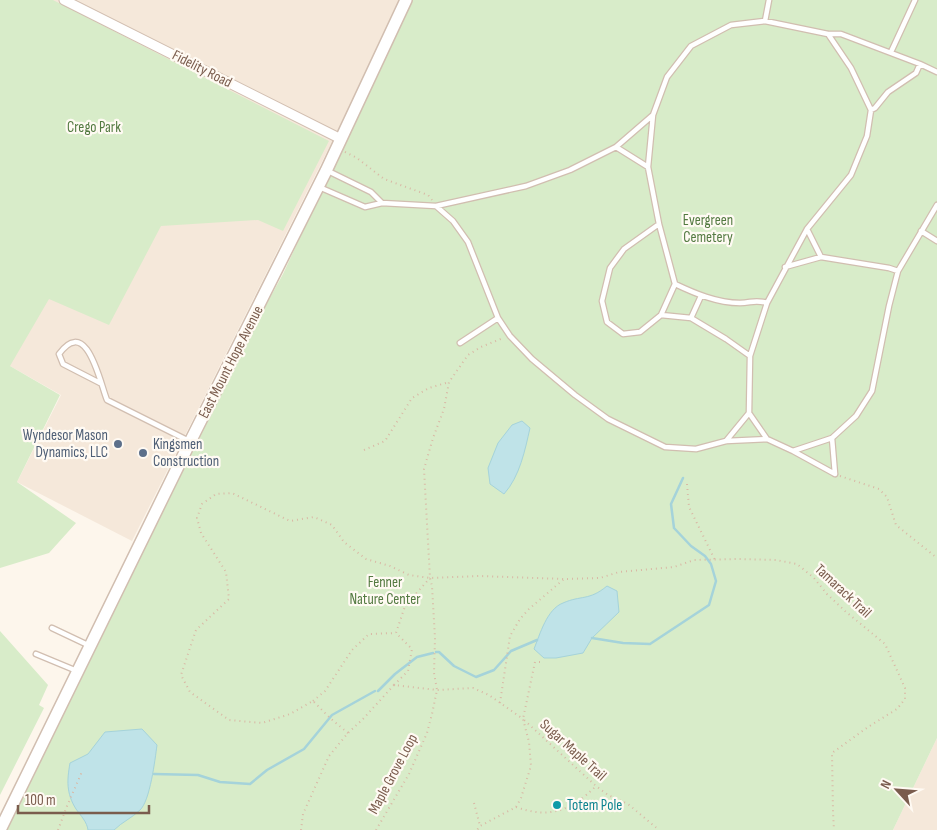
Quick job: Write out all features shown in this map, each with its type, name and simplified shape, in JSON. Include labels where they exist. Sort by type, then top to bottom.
[{"type":"street","name":"Fidelity Road","points":[[64,0],[341,139]]},
{"type":"street","name":"East Mount Hope Avenue","points":[[0,830],[190,442],[326,171],[406,0]]},
{"type":"lane","points":[[765,21],[769,0]]},
{"type":"lane","points":[[890,52],[915,0]]},
{"type":"lane","points":[[659,224],[624,249],[610,268],[602,301],[607,322],[623,334],[640,332],[661,314],[675,284],[659,224],[648,166],[653,115],[667,77],[691,46],[731,25],[765,21],[828,34],[841,34],[937,72]]},
{"type":"lane","points":[[767,440],[749,413],[750,356],[767,303],[807,229],[851,175],[867,136],[870,110],[851,68],[828,34]]},
{"type":"lane","points":[[870,110],[875,108],[888,92],[916,73],[920,64]]},
{"type":"lane","points":[[318,187],[365,207],[382,203],[436,206],[526,186],[570,170],[616,148],[653,115]]},
{"type":"lane","points":[[616,148],[648,166]]},
{"type":"lane","points":[[326,171],[371,192],[382,203]]},
{"type":"lane","points":[[793,451],[832,438],[856,416],[872,391],[888,306],[898,271],[937,205]]},
{"type":"lane","points":[[436,206],[453,221],[468,242],[498,318],[510,336],[532,359],[575,396],[608,419],[665,447],[696,449],[726,441],[767,440],[793,451],[835,474]]},
{"type":"lane","points":[[807,229],[821,257]]},
{"type":"lane","points":[[921,231],[937,240]]},
{"type":"lane","points":[[785,267],[821,257],[898,271]]},
{"type":"lane","points":[[675,284],[701,296],[740,303],[757,300],[767,303]]},
{"type":"lane","points":[[691,318],[701,296]]},
{"type":"lane","points":[[661,314],[691,318],[750,356]]},
{"type":"lane","points":[[460,343],[498,318]]},
{"type":"lane","points":[[100,383],[63,364],[59,354],[65,346],[74,342],[82,344],[91,353],[107,400],[190,442]]},
{"type":"lane","points":[[726,441],[749,413]]},
{"type":"lane","points":[[832,438],[835,474]]},
{"type":"lane","points":[[52,628],[91,646]]},
{"type":"lane","points":[[36,654],[78,671]]},
{"type":"path","points":[[345,152],[358,158],[384,179],[428,195],[436,206]]},
{"type":"path","points":[[364,450],[385,441],[412,398],[429,388],[449,382],[468,356],[481,347],[510,336]]},
{"type":"path","name":"Maple Grove Loop","points":[[376,830],[409,774],[427,733],[437,690],[434,673],[435,638],[424,469],[444,410],[449,382]]},
{"type":"path","points":[[835,474],[880,489],[887,497],[896,525],[937,558]]},
{"type":"path","points":[[687,484],[689,506],[715,560]]},
{"type":"path","name":"Tamarack Trail","points":[[313,700],[290,714],[262,723],[229,720],[190,692],[181,675],[196,630],[229,599],[226,572],[202,533],[197,518],[202,504],[216,494],[232,493],[290,521],[314,517],[332,525],[344,542],[366,559],[390,566],[409,575],[430,578],[479,576],[564,579],[600,578],[619,572],[674,567],[694,560],[776,560],[797,564],[814,578],[839,605],[885,644],[905,688],[905,699],[897,709],[832,753],[834,830]]},
{"type":"path","points":[[396,633],[404,609],[430,578]]},
{"type":"path","points":[[500,703],[510,636],[529,608],[564,579]]},
{"type":"path","points":[[301,830],[303,814],[329,756],[348,733],[408,670],[412,649],[396,633],[369,634],[352,650],[325,691],[313,700],[348,733]]},
{"type":"path","points":[[477,830],[480,826],[516,807],[524,790],[531,766],[523,719],[536,662],[540,662]]},
{"type":"path","points":[[394,685],[437,690],[473,688],[489,695],[523,719]]},
{"type":"path","name":"Sugar Maple Trail","points":[[523,719],[596,786],[608,795],[628,804],[659,830]]},
{"type":"path","points":[[58,830],[81,774],[84,775]]},
{"type":"path","points":[[516,807],[529,811],[553,813],[572,806],[596,786]]},
{"type":"path","points":[[474,803],[480,826]]},
{"type":"shaded area","points":[[0,0],[403,0],[132,541],[17,482],[61,395],[10,366]]},
{"type":"shaded area","points":[[937,738],[937,830],[893,830]]},
{"type":"green space","name":"Crego Park","points":[[0,0],[53,0],[329,141],[283,231],[258,220],[161,226],[109,325],[49,299],[10,366],[60,395],[17,482],[76,523],[49,553],[0,568]]},
{"type":"green space","points":[[410,0],[937,0],[937,738],[893,830],[2,830],[190,442],[283,274]]},
{"type":"green space","points":[[0,631],[48,685],[39,705],[44,708],[0,795]]},
{"type":"water","points":[[522,421],[530,428],[526,445],[518,471],[504,494],[490,484],[488,468],[498,443],[512,425]]},
{"type":"water","points":[[607,586],[617,591],[619,612],[592,638],[583,653],[556,658],[544,658],[534,649],[548,616],[557,606],[595,594]]},
{"type":"water","points":[[142,729],[157,745],[152,780],[144,805],[137,813],[114,830],[88,830],[69,792],[70,763],[88,754],[105,732]]},
{"type":"waterway","points":[[592,638],[623,643],[650,644],[709,605],[716,581],[711,564],[705,556],[691,546],[674,528],[671,504],[683,478]]},
{"type":"waterway","points":[[436,652],[439,652],[454,666],[476,677],[494,670],[511,651],[537,640]]},
{"type":"waterway","points":[[378,691],[395,674],[417,657],[433,653]]},
{"type":"waterway","points":[[154,774],[198,775],[220,782],[250,784],[267,770],[304,749],[332,715],[375,691]]},
{"type":"place","name":"Wyndesor Mason Dynamics, LLC","points":[[118,444]]},
{"type":"place","name":"Kingsmen Construction","points":[[143,453]]},
{"type":"place","name":"Totem Pole","points":[[557,805]]},
{"type":"park label","name":"Evergreen Cemetery","points":[[708,228]]},
{"type":"park label","name":"Fenner Nature Center","points":[[385,590]]}]
